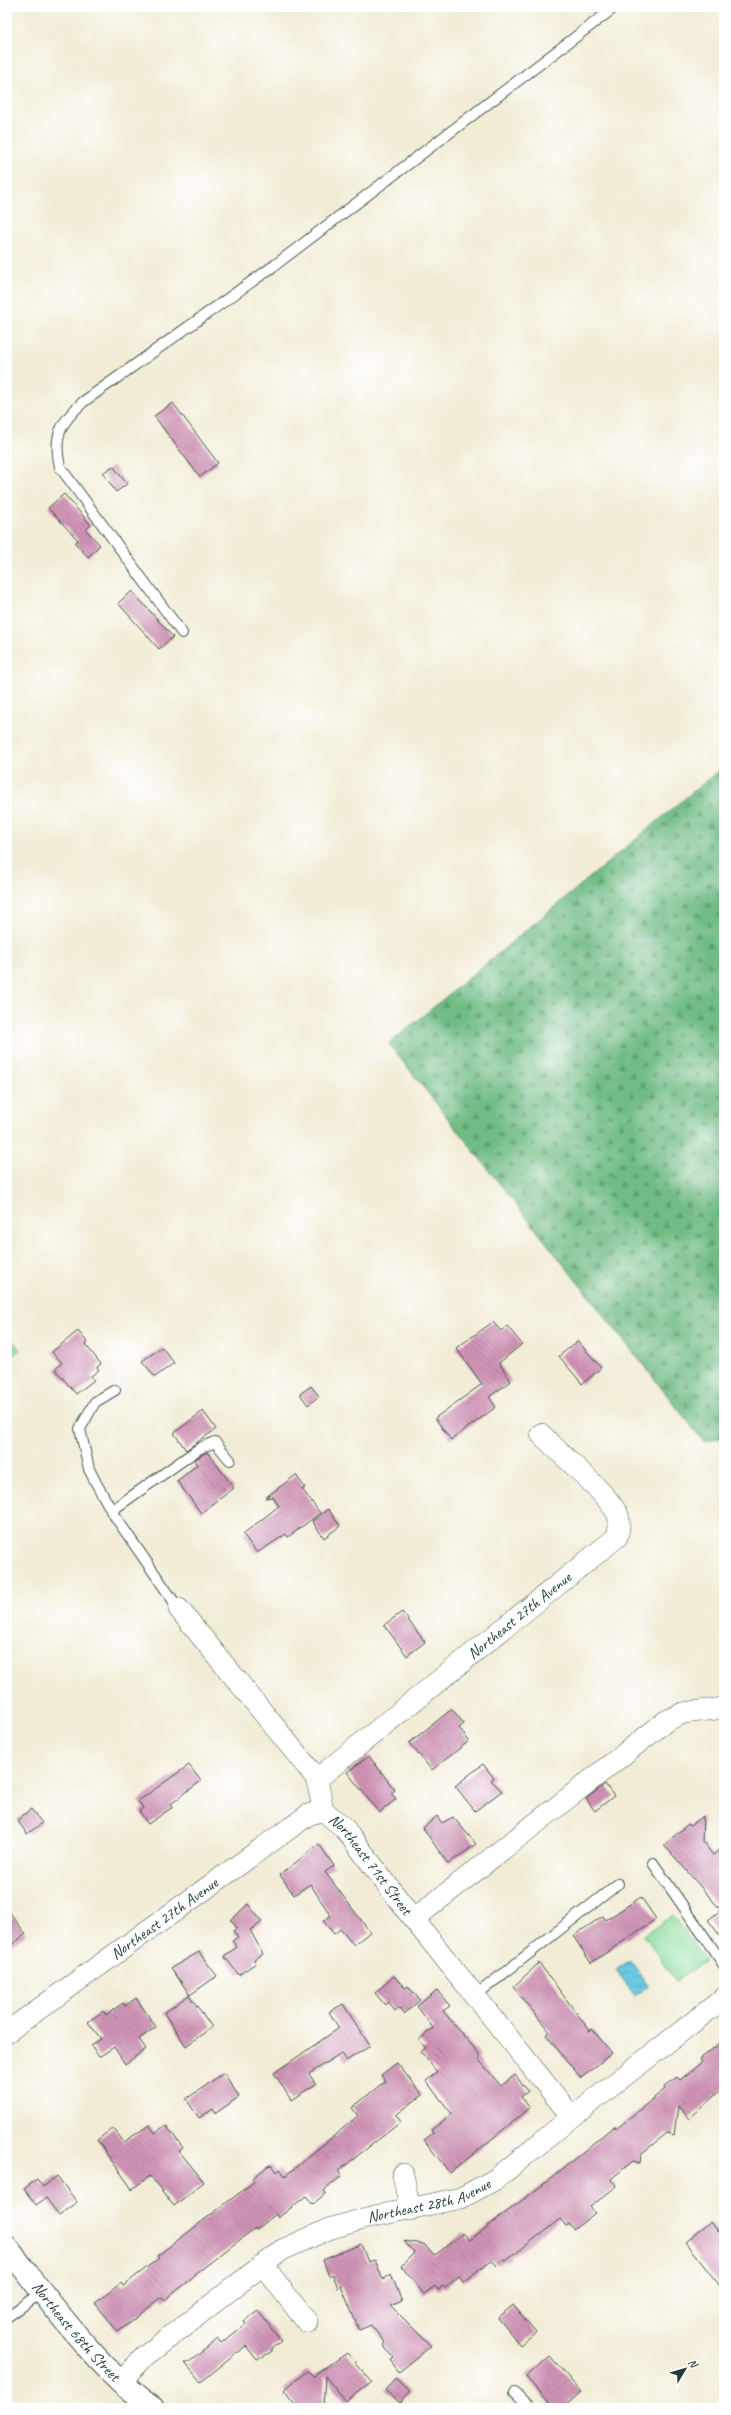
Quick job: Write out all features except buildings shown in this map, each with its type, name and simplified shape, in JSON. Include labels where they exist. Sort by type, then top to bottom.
[{"type":"street","name":"Northeast 27th Avenue","points":[[316,1779],[617,1537],[620,1527],[617,1514],[604,1497],[541,1434]]},
{"type":"street","name":"Northeast 71st Street","points":[[179,1609],[316,1779],[324,1810],[345,1829],[414,1919],[572,2117]]},
{"type":"street","points":[[414,1919],[666,1721],[682,1713],[724,1708]]},
{"type":"street","name":"Northeast 27th Avenue","points":[[7,2032],[308,1815],[324,1810]]},
{"type":"street","name":"Northeast 28th Avenue","points":[[121,2382],[145,2356],[282,2250],[329,2229],[370,2217],[410,2210],[461,2198],[496,2179],[572,2117],[724,1998]]},
{"type":"street","points":[[403,2174],[410,2210]]},
{"type":"street","name":"Northeast 68th Street","points":[[7,2247],[42,2292],[121,2382],[153,2408]]},
{"type":"street","points":[[263,2265],[308,2322]]},
{"type":"lane","points":[[182,633],[60,467],[56,449],[60,428],[70,414],[83,402],[275,265],[615,7]]},
{"type":"lane","points":[[115,1390],[95,1402],[80,1429],[89,1469],[112,1511],[179,1609]]},
{"type":"lane","points":[[112,1511],[141,1488],[200,1448],[215,1442],[230,1460]]},
{"type":"lane","points":[[653,1863],[724,1965]]},
{"type":"lane","points":[[476,1995],[618,1884]]},
{"type":"lane","points":[[7,2317],[42,2292]]},
{"type":"lane","points":[[515,2393],[530,2408]]},
{"type":"green space","points":[[724,766],[724,1437],[704,1442],[389,1044]]},
{"type":"green space","points":[[7,1333],[20,1350],[7,1361]]},
{"type":"green space","points":[[673,1915],[705,1961],[676,1981],[644,1935]]},
{"type":"water","points":[[630,1960],[648,1986],[635,1996],[616,1970]]}]
